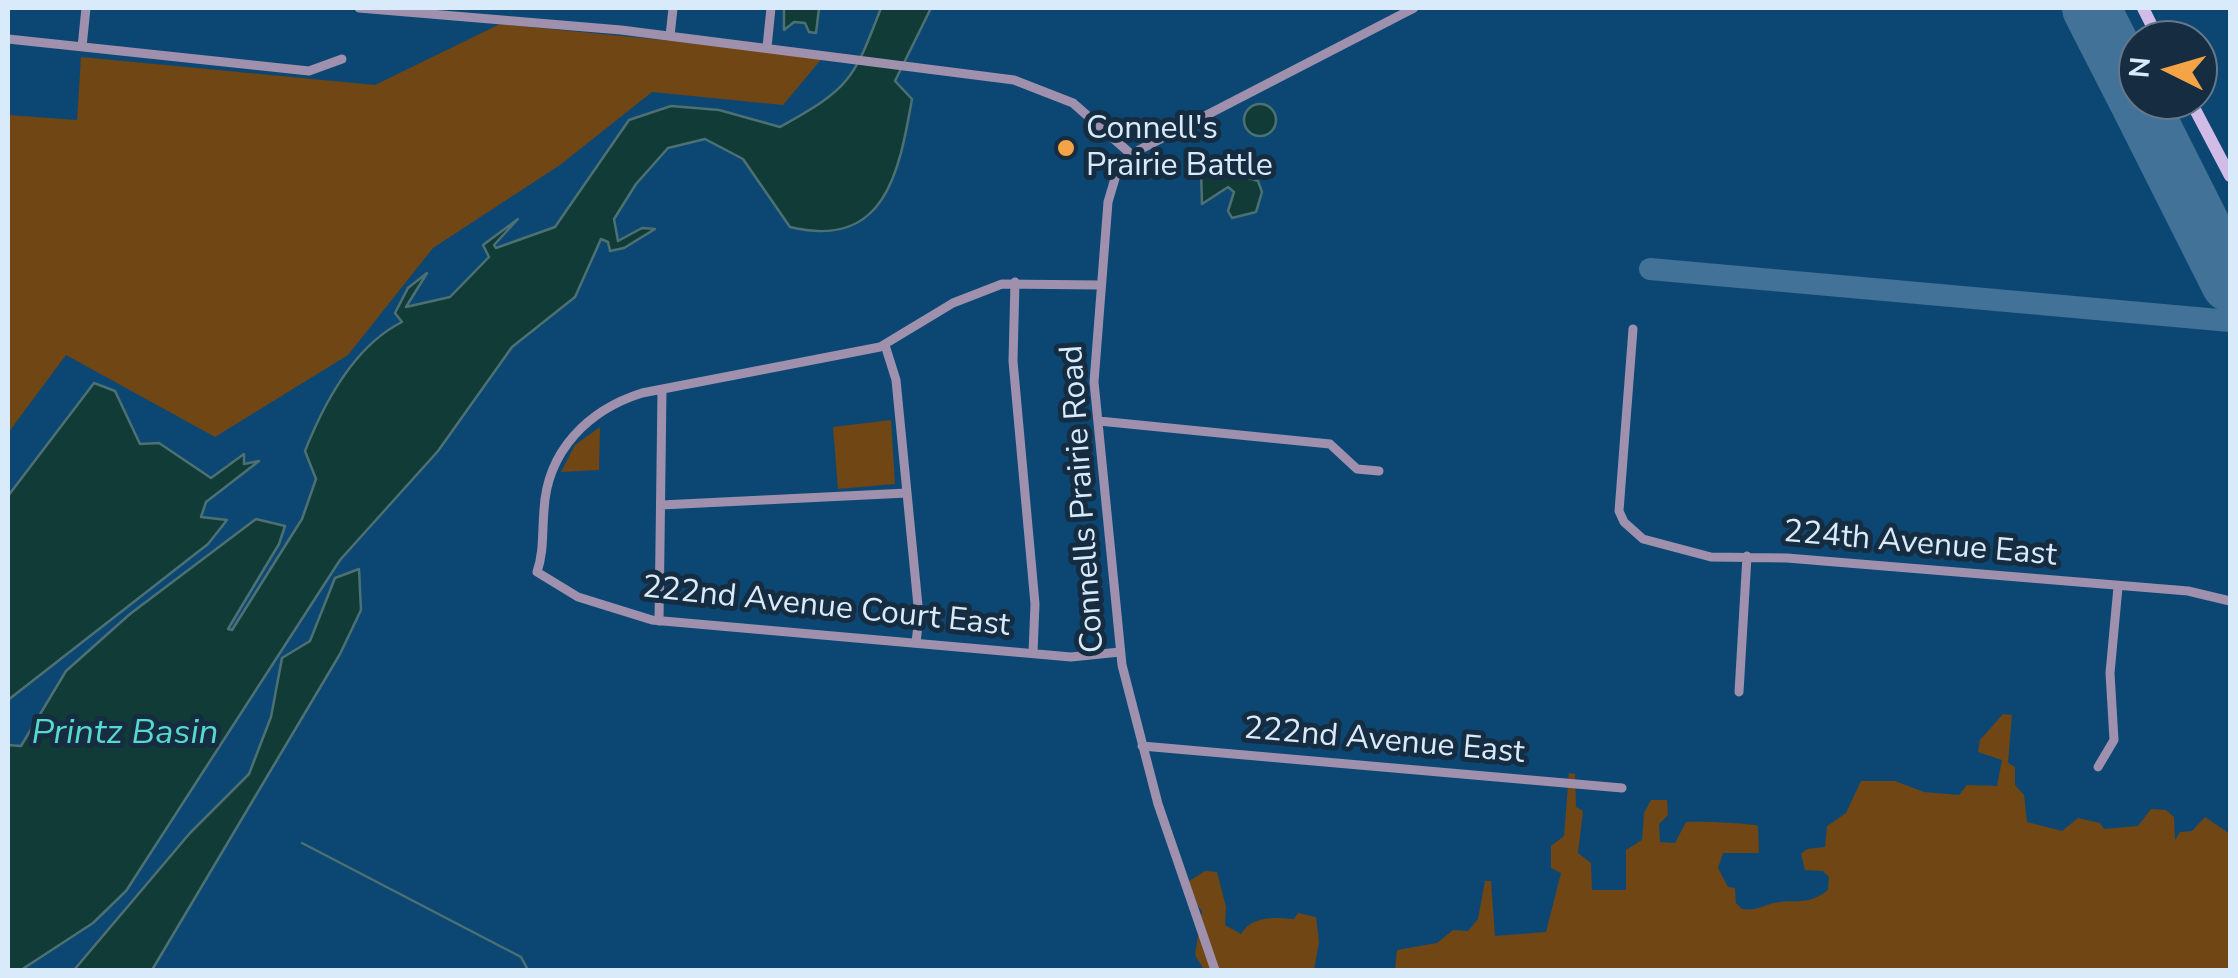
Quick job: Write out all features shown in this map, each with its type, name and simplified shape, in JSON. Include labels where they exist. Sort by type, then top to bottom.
[{"type":"street","points":[[82,47],[86,8]]},
{"type":"street","points":[[358,8],[670,36],[1014,80],[1045,88],[1100,124],[1132,156],[1412,8]]},
{"type":"street","points":[[670,36],[673,8]]},
{"type":"street","points":[[768,47],[771,8]]},
{"type":"street","points":[[8,39],[310,71],[342,59]]},
{"type":"street","points":[[2201,120],[2230,176]]},
{"type":"street","name":"Connells Prairie Road","points":[[1132,156],[1116,176],[1108,202],[1094,382],[1120,652],[1142,746],[1215,970]]},
{"type":"street","points":[[1014,282],[1012,361],[1035,604],[1034,653]]},
{"type":"street","points":[[658,620],[662,390],[885,345],[962,298],[1014,282],[1100,285]]},
{"type":"street","name":"224th Avenue East","points":[[1633,328],[1619,511],[1636,534],[1654,543],[1710,556],[2205,593],[2230,601]]},
{"type":"street","points":[[885,345],[896,380],[918,616],[916,643]]},
{"type":"street","name":"222nd Avenue Court East","points":[[662,390],[620,400],[587,419],[562,452],[549,482],[537,572],[605,608],[658,620],[1072,657],[1120,652]]},
{"type":"street","points":[[1099,421],[1330,444],[1357,470],[1379,471]]},
{"type":"street","points":[[661,505],[907,493]]},
{"type":"street","points":[[1739,692],[1747,556]]},
{"type":"street","points":[[2098,767],[2114,740],[2110,673],[2118,587]]},
{"type":"street","name":"222nd Avenue East","points":[[1142,746],[1622,788]]},
{"type":"shaded area","points":[[500,24],[824,56],[783,105],[652,92],[560,165],[433,248],[348,355],[215,437],[66,355],[8,433],[8,115],[77,120],[81,57],[375,85]]},
{"type":"shaded area","points":[[891,420],[895,484],[838,489],[833,427]]},
{"type":"shaded area","points":[[600,427],[599,470],[561,472],[575,445]]},
{"type":"shaded area","points":[[2003,714],[2012,715],[2008,763],[2015,767],[2015,785],[2024,795],[2027,822],[2062,831],[2078,818],[2100,823],[2104,829],[2138,826],[2151,809],[2166,810],[2174,817],[2175,840],[2180,832],[2192,831],[2205,817],[2230,834],[2230,970],[1395,970],[1397,950],[1437,943],[1453,930],[1468,931],[1478,919],[1485,881],[1491,881],[1495,936],[1546,932],[1561,873],[1551,868],[1551,846],[1564,836],[1569,773],[1575,774],[1576,807],[1583,811],[1578,853],[1591,863],[1592,890],[1626,890],[1626,850],[1642,840],[1644,813],[1651,800],[1667,800],[1668,815],[1659,824],[1660,842],[1675,843],[1686,822],[1758,826],[1759,853],[1723,853],[1718,868],[1728,887],[1735,888],[1736,903],[1742,909],[1751,909],[1807,900],[1828,890],[1829,877],[1823,871],[1805,870],[1801,854],[1807,849],[1825,847],[1827,826],[1846,813],[1861,781],[1895,781],[1924,792],[1959,795],[1967,785],[1997,786],[2002,760],[1978,752],[1980,740]]},
{"type":"shaded area","points":[[1205,871],[1217,872],[1226,907],[1225,925],[1241,934],[1263,919],[1294,919],[1298,913],[1316,917],[1319,942],[1314,970],[1203,968],[1195,955],[1202,911],[1189,894],[1189,881]]},
{"type":"water","points":[[784,8],[819,8],[816,33],[809,32],[805,23],[794,22],[784,30]]},
{"type":"water","name":"Printz Basin","points":[[881,8],[931,8],[895,81],[912,99],[901,153],[882,199],[867,216],[847,227],[822,231],[790,227],[743,159],[705,139],[668,148],[636,184],[614,219],[618,241],[642,228],[655,229],[624,248],[610,251],[608,242],[601,239],[575,297],[512,347],[438,451],[340,560],[126,891],[93,923],[21,970],[8,970],[8,745],[21,746],[66,671],[130,614],[256,519],[285,526],[279,544],[228,629],[232,630],[302,519],[316,479],[305,451],[321,414],[355,361],[385,332],[402,322],[395,313],[408,288],[427,273],[406,307],[450,297],[489,257],[483,245],[518,219],[494,245],[496,248],[555,227],[629,120],[671,106],[719,110],[780,127],[803,114],[846,80],[863,52]]},
{"type":"water","points":[[1260,104],[1271,109],[1276,120],[1271,131],[1260,136],[1249,131],[1244,120],[1249,109]]},
{"type":"water","points":[[1208,165],[1258,181],[1262,192],[1256,212],[1232,218],[1228,211],[1234,192],[1228,187],[1202,204],[1201,171]]},
{"type":"water","name":"Printz Basin","points":[[94,383],[115,391],[140,444],[159,443],[211,478],[244,454],[244,464],[259,461],[206,502],[201,517],[227,520],[208,544],[8,700],[8,496]]},
{"type":"water","name":"Printz Basin","points":[[359,569],[361,610],[340,654],[152,970],[74,970],[190,833],[249,774],[271,717],[282,658],[310,641],[335,578]]},
{"type":"waterway","points":[[302,843],[521,957],[528,970]]},
{"type":"taxiway","points":[[1650,269],[2230,321]]},
{"type":"runway","points":[[2091,8],[2118,61]]},
{"type":"runway","points":[[2148,120],[2230,283]]},
{"type":"place","name":"Connell's Prairie Battle","points":[[1066,148]]}]
